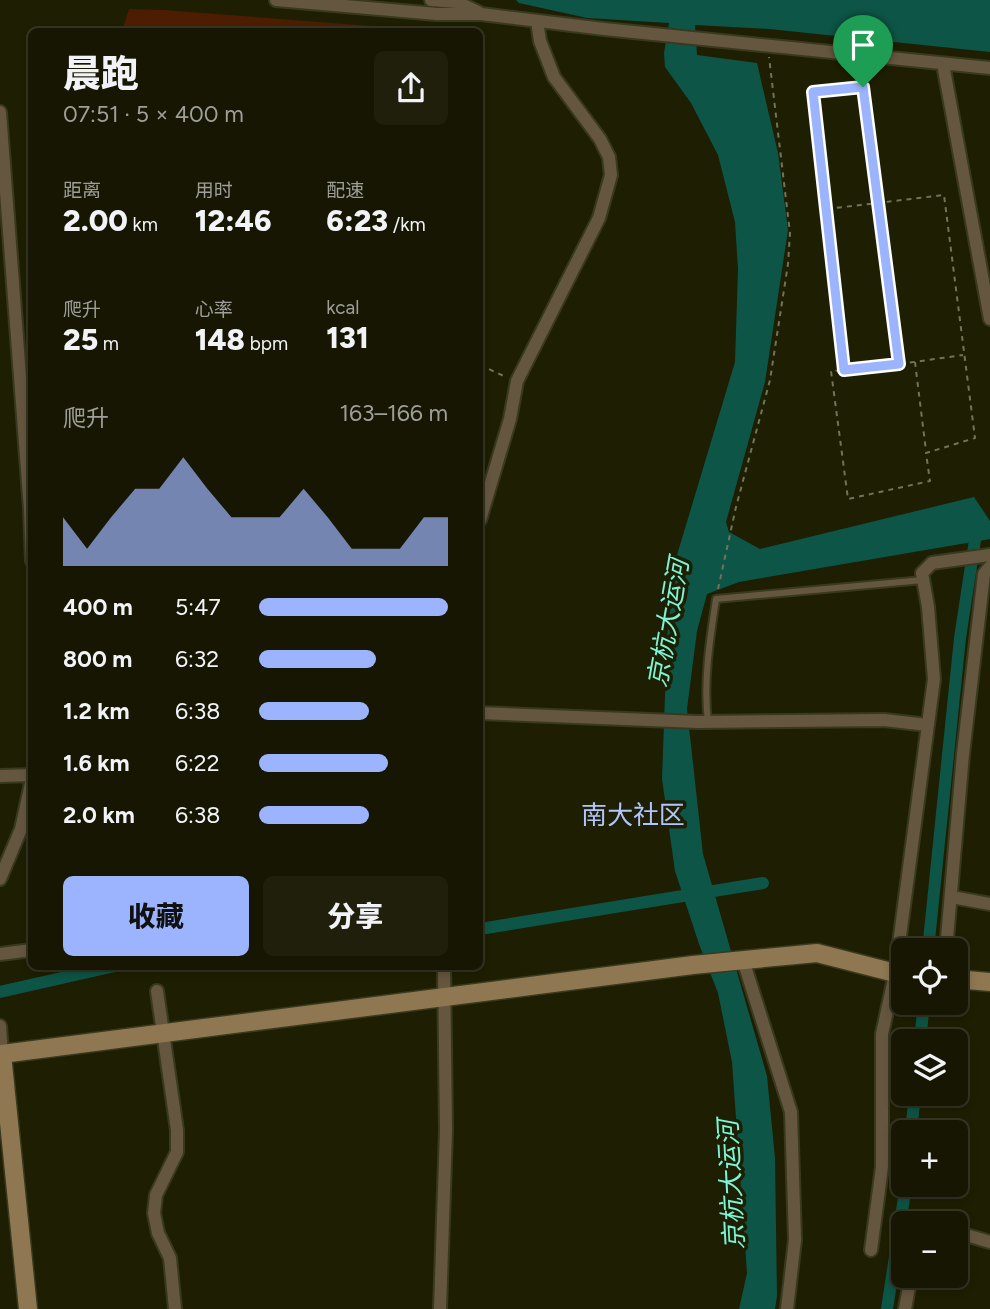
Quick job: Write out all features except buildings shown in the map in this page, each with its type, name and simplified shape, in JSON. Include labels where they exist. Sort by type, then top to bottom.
[{"type":"street","points":[[276,0],[437,14],[481,14],[990,68]]},
{"type":"street","points":[[431,0],[457,2],[481,14]]},
{"type":"street","points":[[483,510],[510,418],[517,381],[599,218],[611,174],[609,157],[600,139],[554,77],[540,41],[537,21]]},
{"type":"street","points":[[943,64],[990,319]]},
{"type":"street","points":[[0,112],[28,483]]},
{"type":"street","points":[[904,938],[934,679],[922,573],[932,563],[990,555]]},
{"type":"street","points":[[947,938],[968,712],[984,574],[990,567]]},
{"type":"street","points":[[483,713],[703,722],[884,720],[928,725]]},
{"type":"street","points":[[0,776],[28,777]]},
{"type":"street","points":[[0,879],[21,830],[28,796]]},
{"type":"street","points":[[952,897],[990,904]]},
{"type":"street","points":[[0,954],[28,950]]},
{"type":"street","points":[[1,1054],[693,965],[817,953],[891,973]]},
{"type":"street","points":[[743,960],[791,1112],[795,1240],[787,1309]]},
{"type":"street","points":[[440,1309],[446,1131],[444,970]]},
{"type":"street","points":[[968,980],[990,982]]},
{"type":"street","points":[[158,991],[177,1130],[177,1152],[156,1195],[153,1213],[158,1233],[170,1258],[175,1309]]},
{"type":"street","points":[[871,1250],[882,1167],[882,1034],[891,1004]]},
{"type":"street","points":[[0,1026],[28,1309]]},
{"type":"street","points":[[968,1235],[990,1242]]},
{"type":"street","points":[[905,1309],[909,1288]]},
{"type":"lane","points":[[703,722],[716,599],[923,580]]},
{"type":"path","points":[[717,593],[770,380],[788,264],[790,233],[769,58],[771,46]]},
{"type":"path","points":[[865,55],[863,87],[899,364]]},
{"type":"path","points":[[844,370],[813,92],[863,87]]},
{"type":"path","points":[[826,209],[944,195],[975,438],[926,453]]},
{"type":"path","points":[[915,362],[930,481],[848,499],[831,371],[965,355]]},
{"type":"path","points":[[483,367],[517,381]]},
{"type":"shaded area","points":[[129,9],[399,28],[123,28]]},
{"type":"water","points":[[516,0],[990,0],[990,52],[769,29],[695,25],[697,55],[757,63],[778,153],[788,230],[765,382],[726,522],[729,532],[760,549],[974,497],[990,521],[990,539],[739,582],[707,594],[697,631],[687,709],[703,854],[767,1076],[775,1158],[775,1309],[739,1309],[747,1273],[732,1062],[718,993],[675,871],[662,779],[667,639],[674,565],[735,362],[738,269],[735,222],[718,155],[691,103],[665,67],[664,53],[669,23],[587,18],[519,3]]},
{"type":"waterway","points":[[929,938],[960,638],[975,540],[969,527],[966,527]]},
{"type":"waterway","points":[[483,929],[763,883]]},
{"type":"waterway","points":[[0,992],[97,970]]},
{"type":"waterway","points":[[921,1029],[923,1015]]},
{"type":"waterway","points":[[912,1120],[914,1106]]},
{"type":"waterway","points":[[887,1309],[904,1197]]},
{"type":"district","name":"南大社区","points":[[633,815]]},
{"type":"route","points":[[863,87],[899,364],[844,370],[813,92],[863,87]]},
{"type":"water label","name":"京杭大运河","points":[[668,623]]},
{"type":"water label","name":"京杭大运河","points":[[731,1185]]}]
